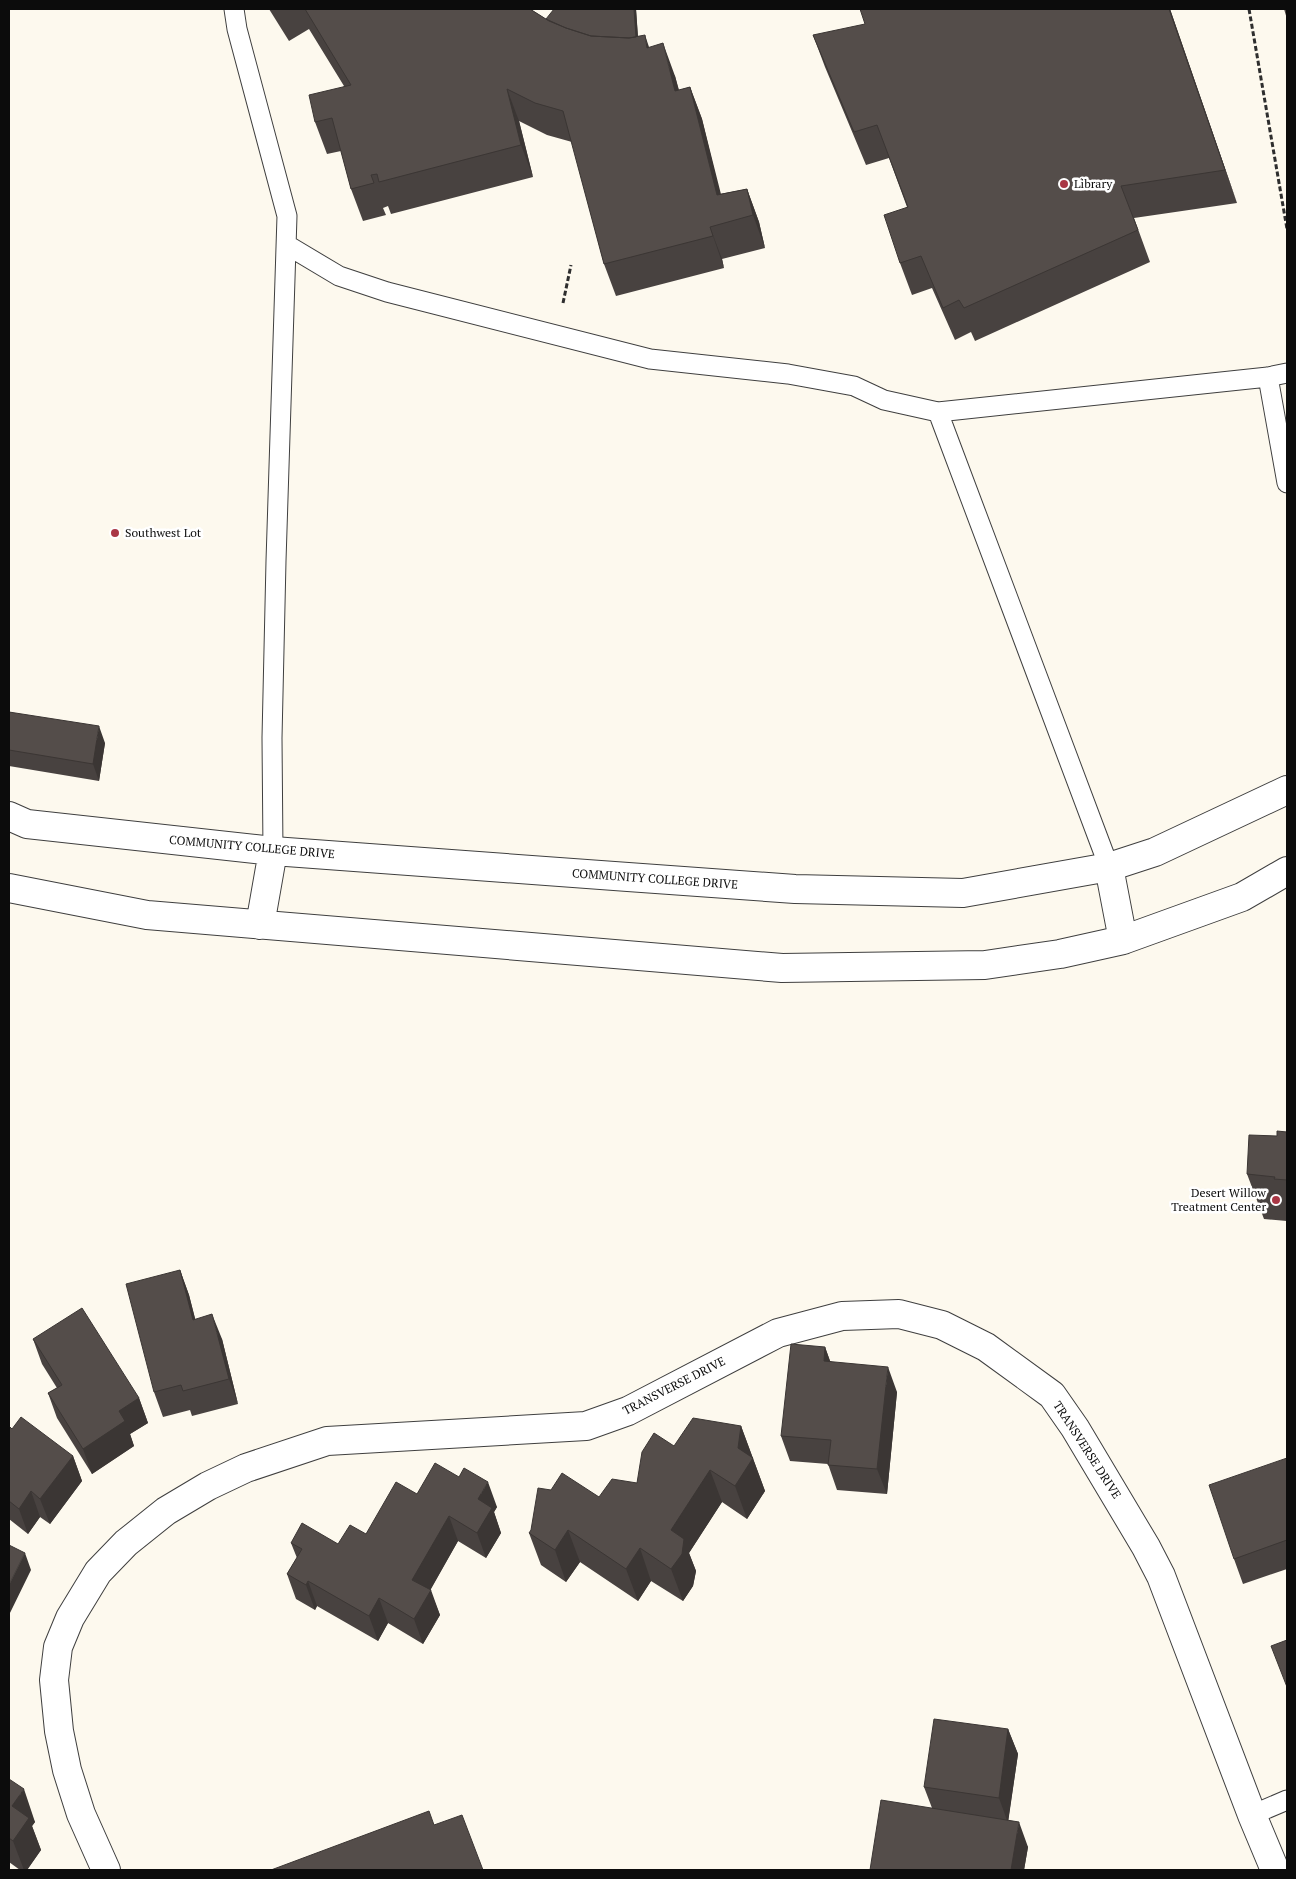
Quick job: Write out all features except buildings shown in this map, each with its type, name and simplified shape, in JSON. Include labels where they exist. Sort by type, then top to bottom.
[{"type":"street","name":"COMMUNITY COLLEGE DRIVE","points":[[9,816],[26,824],[273,850],[795,889],[963,893],[1108,867],[1155,852],[1287,790]]},
{"type":"street","points":[[260,925],[273,850]]},
{"type":"street","points":[[1108,867],[1123,940]]},
{"type":"street","points":[[9,888],[147,915],[782,968],[985,965],[1060,954],[1123,940],[1242,897],[1287,871]]},
{"type":"street","name":"TRANSVERSE DRIVE","points":[[106,1870],[81,1814],[67,1770],[59,1731],[54,1680],[58,1647],[70,1618],[98,1572],[126,1542],[166,1511],[208,1486],[246,1468],[327,1441],[586,1426],[628,1411],[778,1332],[842,1316],[899,1314],[942,1325],[986,1347],[1052,1395],[1075,1428],[1146,1547],[1161,1576],[1252,1815],[1275,1870]]},
{"type":"lane","points":[[234,9],[236,28],[287,216],[272,738],[273,850]]},
{"type":"lane","points":[[287,245],[339,276],[387,292],[650,359],[788,374],[854,386],[884,400],[938,412],[1287,374]]},
{"type":"lane","points":[[1268,377],[1287,483]]},
{"type":"lane","points":[[938,412],[1108,867]]},
{"type":"lane","points":[[1252,1815],[1287,1800]]},
{"type":"path","points":[[1249,9],[1260,82],[1287,229]]},
{"type":"path","points":[[563,303],[571,265]]},
{"type":"place","name":"Library","points":[[1064,184]]},
{"type":"place","name":"Southwest Lot","points":[[115,533]]},
{"type":"place","name":"Desert Willow Treatment Center","points":[[1276,1200]]}]
